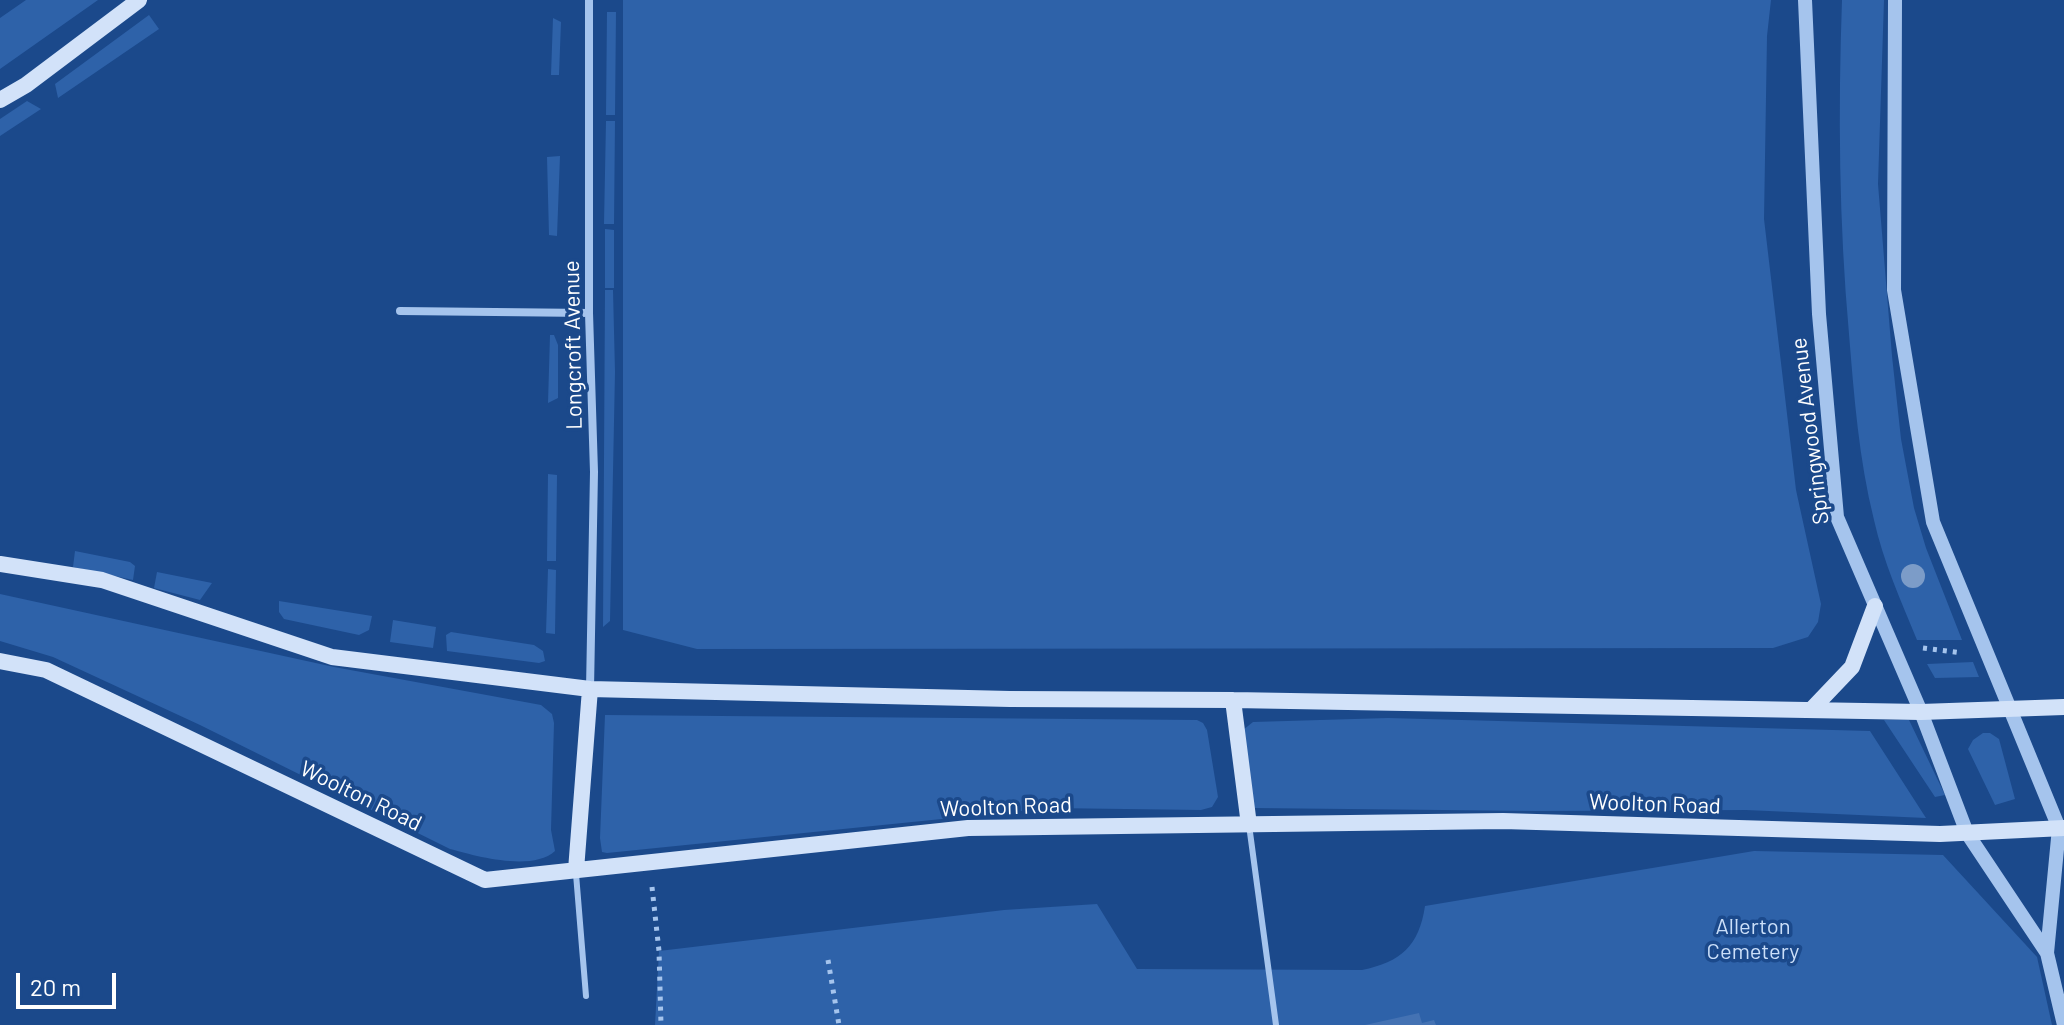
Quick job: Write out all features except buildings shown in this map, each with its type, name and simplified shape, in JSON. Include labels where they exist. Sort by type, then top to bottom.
[{"type":"main road","points":[[0,100],[26,85],[139,0]]},
{"type":"main road","points":[[0,564],[102,580],[332,657],[590,689],[1010,699],[1921,712],[2064,707]]},
{"type":"main road","points":[[1811,710],[1852,667],[1875,606]]},
{"type":"main road","name":"Woolton Road","points":[[0,661],[46,670],[485,880],[968,828],[1503,821],[1785,831],[1967,833],[2061,828]]},
{"type":"main road","points":[[576,870],[590,689]]},
{"type":"main road","points":[[1233,700],[1249,825]]},
{"type":"street","name":"Longcroft Avenue","points":[[589,0],[589,313],[594,472],[590,689]]},
{"type":"street","name":"Springwood Avenue","points":[[1805,0],[1819,314],[1837,517],[1921,712],[1967,833],[2047,953]]},
{"type":"street","name":"Springwood Avenue","points":[[1895,0],[1894,290],[1933,522],[2061,828],[2047,953],[2064,1025]]},
{"type":"street","points":[[400,311],[589,313]]},
{"type":"lane","points":[[1249,825],[1276,1025]]},
{"type":"lane","points":[[576,870],[586,996]]},
{"type":"path","points":[[1923,648],[1966,653]]},
{"type":"path","points":[[650,862],[659,951],[661,1025]]},
{"type":"path","points":[[828,960],[839,1025]]},
{"type":"green space","points":[[26,0],[98,0],[0,69],[0,18]]},
{"type":"green space","points":[[623,0],[1771,0],[1767,36],[1764,219],[1796,490],[1821,604],[1818,622],[1808,637],[1773,648],[697,649],[623,630]]},
{"type":"green space","points":[[1842,0],[1884,0],[1878,184],[1901,439],[1914,508],[1926,548],[1962,640],[1917,640],[1882,551],[1864,474],[1853,381],[1841,209]]},
{"type":"green space","points":[[607,12],[616,12],[615,115],[606,115]]},
{"type":"green space","points":[[149,15],[159,29],[58,98],[55,84]]},
{"type":"green space","points":[[553,18],[561,22],[559,75],[551,75]]},
{"type":"green space","points":[[27,101],[41,109],[0,136],[0,119]]},
{"type":"green space","points":[[606,121],[615,121],[614,224],[604,224]]},
{"type":"green space","points":[[560,156],[557,236],[549,235],[547,157]]},
{"type":"green space","points":[[605,229],[614,230],[614,288],[605,288]]},
{"type":"green space","points":[[605,290],[613,290],[615,372],[610,621],[603,627]]},
{"type":"green space","points":[[550,335],[554,335],[558,345],[558,398],[548,403]]},
{"type":"green space","points":[[548,474],[557,475],[556,561],[547,561]]},
{"type":"green space","points":[[75,551],[130,562],[135,566],[133,580],[73,567]]},
{"type":"green space","points":[[548,569],[556,570],[555,634],[546,633]]},
{"type":"green space","points":[[157,572],[212,583],[200,600],[154,588]]},
{"type":"green space","points":[[0,594],[334,667],[541,705],[552,714],[554,723],[551,830],[555,851],[533,861],[519,861],[450,849],[200,725],[53,657],[0,641]]},
{"type":"green space","points":[[279,601],[372,616],[369,630],[359,635],[284,619],[279,612]]},
{"type":"green space","points":[[393,620],[436,627],[433,648],[390,642]]},
{"type":"green space","points":[[451,632],[534,645],[543,651],[545,661],[539,663],[447,651],[446,635]]},
{"type":"green space","points":[[1973,662],[1979,677],[1935,678],[1927,664]]},
{"type":"green space","points":[[605,715],[1197,720],[1207,730],[1218,797],[1212,807],[1201,810],[1050,808],[607,853],[602,852],[600,838]]},
{"type":"green space","points":[[1388,718],[1870,731],[1926,818],[1746,810],[1254,808],[1243,730],[1253,722]]},
{"type":"green space","points":[[1884,720],[1909,720],[1945,795],[1935,797]]},
{"type":"green space","points":[[1983,733],[1990,733],[1999,739],[2015,799],[1995,805],[1968,749],[1973,740]]},
{"type":"green space","name":"Allerton Cemetery","points":[[1754,851],[1943,855],[2037,957],[2052,1025],[655,1025],[659,951],[1004,910],[1097,904],[1137,969],[1362,970],[1387,962],[1406,950],[1418,932],[1425,906]]}]
